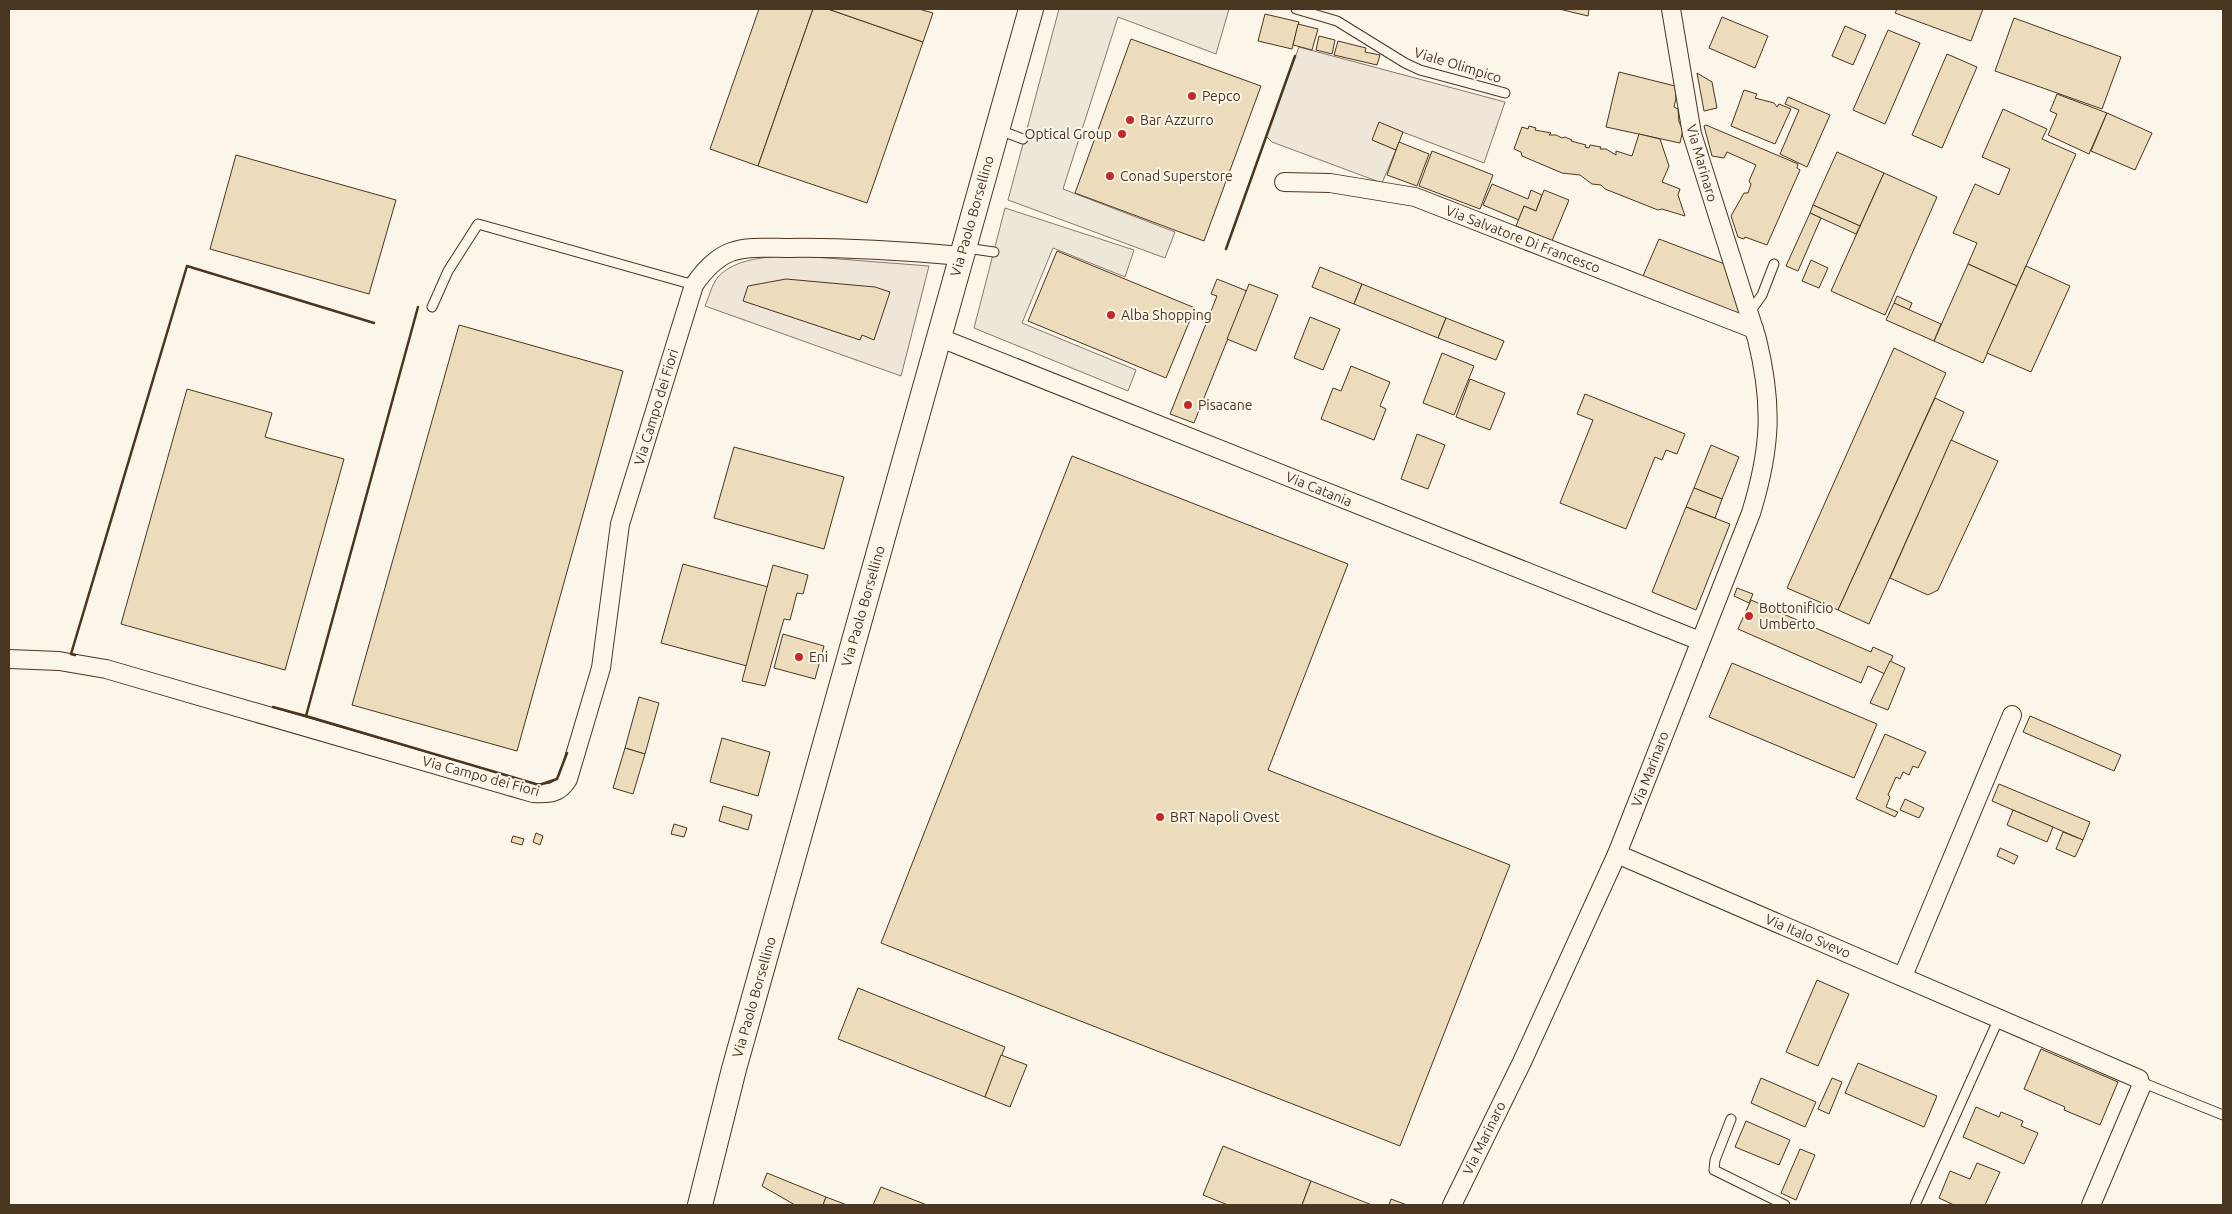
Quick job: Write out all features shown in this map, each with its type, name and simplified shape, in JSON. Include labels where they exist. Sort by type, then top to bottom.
[{"type":"main road","name":"Via Paolo Borsellino","points":[[700,1205],[737,1059],[1031,9]]},
{"type":"street","name":"Via Marinaro","points":[[1452,1205],[1526,1053],[1617,854],[1751,513],[1765,463],[1768,436],[1768,404],[1765,374],[1751,321],[1692,134],[1674,11]]},
{"type":"street","name":"Via Salvatore Di Francesco","points":[[1284,182],[1330,182],[1415,197],[1751,321]]},
{"type":"street","name":"Via Campo dei Fiori","points":[[9,659],[59,661],[106,669],[533,792],[552,794],[558,791],[568,780],[601,668],[620,524],[694,285],[701,274],[714,262],[730,252],[750,248],[962,251]]},
{"type":"street","name":"Via Catania","points":[[938,337],[1700,641]]},
{"type":"street","points":[[1903,976],[2012,715]]},
{"type":"street","name":"Via Italo Svevo","points":[[1617,854],[2136,1076],[2141,1082]]},
{"type":"street","points":[[2091,1205],[2141,1082]]},
{"type":"lane","name":"Viale Olimpico","points":[[1296,9],[1337,21],[1405,63],[1420,70],[1506,93]]},
{"type":"lane","points":[[996,129],[1023,139]]},
{"type":"lane","points":[[432,306],[448,271],[478,224],[694,285]]},
{"type":"lane","points":[[962,251],[994,252]]},
{"type":"lane","points":[[1751,321],[1774,264]]},
{"type":"lane","points":[[1916,1205],[1999,1018]]},
{"type":"lane","name":"Via Italo Svevo","points":[[2141,1082],[2223,1115]]},
{"type":"lane","points":[[1731,1119],[1715,1160],[1714,1170],[1786,1205]]},
{"type":"shaded area","points":[[1059,9],[1229,9],[1216,54],[1118,17],[1063,189],[1175,232],[1165,258],[1008,200]]},
{"type":"shaded area","points":[[1299,47],[1505,102],[1484,163],[1379,123],[1373,140],[1396,150],[1382,183],[1272,142],[1266,136]]},
{"type":"shaded area","points":[[1005,208],[1134,250],[1125,277],[1053,248],[1022,323],[1136,370],[1128,391],[974,328]]},
{"type":"shaded area","points":[[788,255],[929,266],[901,376],[705,306],[718,277],[733,266],[760,258]]},
{"type":"building","points":[[759,9],[813,9],[758,166],[710,149]]},
{"type":"building","points":[[813,9],[828,9],[923,42],[867,203],[758,166]]},
{"type":"building","points":[[828,9],[919,9],[933,13],[923,42]]},
{"type":"building","points":[[1559,9],[1589,9],[1588,16]]},
{"type":"building","points":[[1897,9],[1983,9],[1971,41],[1895,13]]},
{"type":"building","points":[[1265,14],[1299,22],[1292,49],[1258,41]]},
{"type":"building","points":[[1722,17],[1768,36],[1755,68],[1709,48]]},
{"type":"building","points":[[2014,18],[2121,57],[2102,109],[1995,71]]},
{"type":"building","points":[[1298,24],[1318,29],[1312,50],[1293,45]]},
{"type":"building","points":[[1845,26],[1866,35],[1853,65],[1832,56]]},
{"type":"building","points":[[1888,30],[1920,43],[1885,124],[1853,110]]},
{"type":"building","points":[[1319,36],[1335,40],[1332,54],[1316,50]]},
{"type":"building","points":[[1131,39],[1261,86],[1204,241],[1075,193]]},
{"type":"building","points":[[1338,41],[1366,48],[1365,52],[1380,55],[1377,65],[1334,55]]},
{"type":"building","points":[[1947,54],[1977,67],[1942,148],[1912,135]]},
{"type":"building","points":[[1619,72],[1675,86],[1676,98],[1674,107],[1678,109],[1679,122],[1683,130],[1680,143],[1606,127]]},
{"type":"building","points":[[1697,73],[1712,82],[1717,108],[1704,111]]},
{"type":"building","points":[[1744,90],[1757,94],[1755,98],[1774,103],[1777,107],[1779,104],[1791,109],[1775,144],[1731,126]]},
{"type":"building","points":[[2057,94],[2107,113],[2089,154],[2048,135],[2057,114],[2050,111]]},
{"type":"building","points":[[1788,97],[1830,115],[1807,167],[1780,154],[1799,110],[1785,104]]},
{"type":"building","points":[[2003,109],[2047,129],[2042,139],[2076,154],[2017,286],[1968,264],[1977,243],[1953,233],[1975,184],[1999,195],[2010,169],[1982,157]]},
{"type":"building","points":[[2107,113],[2152,133],[2135,170],[2091,151]]},
{"type":"building","points":[[1379,122],[1403,132],[1396,150],[1372,140]]},
{"type":"building","points":[[1706,125],[1798,164],[1797,168],[1800,170],[1767,245],[1745,237],[1744,239],[1738,237],[1731,216],[1744,193],[1748,193],[1751,184],[1749,181],[1756,165],[1727,152],[1724,158],[1712,156],[1704,126]]},
{"type":"building","points":[[1529,126],[1536,128],[1535,130],[1551,133],[1549,135],[1565,137],[1571,141],[1586,145],[1585,147],[1589,148],[1590,145],[1601,147],[1600,149],[1606,149],[1616,155],[1616,151],[1632,156],[1639,134],[1660,139],[1669,166],[1662,182],[1680,189],[1678,195],[1685,216],[1662,209],[1658,210],[1605,189],[1601,185],[1592,184],[1580,175],[1562,173],[1522,156],[1521,152],[1514,149],[1522,127],[1528,129]]},
{"type":"building","points":[[1399,142],[1429,154],[1417,186],[1387,175]]},
{"type":"building","points":[[1432,151],[1493,175],[1480,209],[1419,186]]},
{"type":"building","points":[[1837,152],[1884,173],[1860,226],[1813,205]]},
{"type":"building","points":[[236,155],[396,200],[369,294],[210,249]]},
{"type":"building","points":[[1884,173],[1937,197],[1885,315],[1831,291]]},
{"type":"building","points":[[1492,184],[1528,199],[1531,190],[1542,195],[1536,211],[1524,206],[1519,220],[1483,205]]},
{"type":"building","points":[[1544,190],[1569,200],[1552,241],[1516,226],[1524,206],[1536,211]]},
{"type":"building","points":[[1813,205],[1860,226],[1856,234],[1810,213]]},
{"type":"building","points":[[1810,213],[1821,218],[1798,271],[1786,266]]},
{"type":"building","points":[[1659,239],[1730,266],[1742,313],[1739,314],[1643,276]]},
{"type":"building","name":"Alba Shopping","points":[[1057,251],[1195,308],[1166,378],[1028,321]]},
{"type":"building","points":[[1811,260],[1828,268],[1819,288],[1802,281]]},
{"type":"building","points":[[1968,264],[2017,286],[1983,363],[1934,341]]},
{"type":"building","points":[[2026,266],[2070,286],[2031,372],[1987,353]]},
{"type":"building","points":[[1320,267],[1362,284],[1354,304],[1312,287]]},
{"type":"building","points":[[786,279],[875,287],[890,292],[874,340],[862,335],[860,340],[743,301],[748,286]]},
{"type":"building","points":[[1217,279],[1247,291],[1194,423],[1170,414],[1217,296],[1211,294]]},
{"type":"building","points":[[1249,284],[1278,295],[1256,351],[1227,339]]},
{"type":"building","points":[[1362,284],[1446,318],[1438,338],[1354,304]]},
{"type":"building","points":[[1897,296],[1912,303],[1909,310],[1894,303]]},
{"type":"building","points":[[1894,303],[1941,324],[1934,341],[1886,320]]},
{"type":"building","points":[[1310,317],[1340,329],[1323,370],[1294,358]]},
{"type":"building","points":[[1446,318],[1504,341],[1496,360],[1438,338]]},
{"type":"building","points":[[459,325],[623,371],[517,751],[352,705]]},
{"type":"building","points":[[1894,348],[1946,373],[1838,610],[1787,588]]},
{"type":"building","points":[[1442,353],[1474,366],[1454,415],[1423,403]]},
{"type":"building","points":[[1351,366],[1390,382],[1380,406],[1386,409],[1374,440],[1321,419],[1333,388],[1341,391]]},
{"type":"building","points":[[1470,379],[1505,393],[1490,430],[1456,417]]},
{"type":"building","points":[[187,389],[272,413],[265,437],[344,459],[285,670],[121,624]]},
{"type":"building","points":[[1585,394],[1685,434],[1677,454],[1666,450],[1662,460],[1655,457],[1626,529],[1560,503],[1593,420],[1577,414]]},
{"type":"building","points":[[1935,398],[1964,412],[1869,624],[1838,610]]},
{"type":"building","points":[[1417,434],[1445,445],[1428,489],[1401,479]]},
{"type":"building","points":[[1951,440],[1998,461],[1938,590],[1928,595],[1890,578]]},
{"type":"building","points":[[1711,445],[1739,457],[1722,499],[1694,488]]},
{"type":"building","points":[[734,447],[844,477],[824,549],[714,518]]},
{"type":"building","name":"BRT Napoli Ovest","points":[[1072,456],[1348,564],[1268,770],[1510,865],[1400,1146],[881,943]]},
{"type":"building","points":[[1694,488],[1722,499],[1715,518],[1686,507]]},
{"type":"building","points":[[1686,507],[1730,524],[1696,610],[1652,592]]},
{"type":"building","points":[[683,564],[768,587],[747,666],[661,643]]},
{"type":"building","points":[[773,565],[808,575],[803,594],[797,593],[790,620],[784,619],[765,686],[742,681]]},
{"type":"building","points":[[1737,588],[1753,594],[1749,603],[1734,596]]},
{"type":"building","points":[[1751,600],[1871,652],[1873,647],[1893,656],[1885,674],[1868,666],[1861,683],[1738,629]]},
{"type":"building","name":"Eni","points":[[783,634],[824,646],[815,679],[774,668]]},
{"type":"building","points":[[1890,661],[1905,668],[1888,710],[1870,703]]},
{"type":"building","points":[[1732,663],[1877,724],[1854,778],[1709,717]]},
{"type":"building","points":[[639,697],[659,703],[645,754],[625,748]]},
{"type":"building","points":[[2030,716],[2121,755],[2114,771],[2023,732]]},
{"type":"building","points":[[1885,734],[1926,752],[1918,768],[1913,766],[1909,775],[1903,772],[1900,779],[1896,777],[1888,795],[1890,797],[1886,807],[1898,812],[1895,817],[1856,799]]},
{"type":"building","points":[[722,738],[770,752],[758,796],[710,782]]},
{"type":"building","points":[[625,748],[645,754],[633,794],[613,788]]},
{"type":"building","points":[[1999,784],[2090,822],[2083,840],[1992,801]]},
{"type":"building","points":[[1905,799],[1924,808],[1919,818],[1900,810]]},
{"type":"building","points":[[723,806],[752,815],[748,830],[719,821]]},
{"type":"building","points":[[2013,810],[2053,827],[2047,842],[2007,825]]},
{"type":"building","points":[[674,824],[687,828],[684,837],[671,834]]},
{"type":"building","points":[[2063,832],[2083,840],[2075,857],[2056,849]]},
{"type":"building","points":[[536,833],[543,836],[540,845],[533,842]]},
{"type":"building","points":[[513,836],[524,839],[522,845],[511,842]]},
{"type":"building","points":[[2000,848],[2018,856],[2014,864],[1997,856]]},
{"type":"building","points":[[1817,980],[1849,994],[1818,1066],[1786,1052]]},
{"type":"building","points":[[858,988],[1005,1047],[985,1097],[838,1039]]},
{"type":"building","points":[[2041,1049],[2118,1082],[2100,1125],[2064,1110],[2065,1107],[2024,1089]]},
{"type":"building","points":[[1001,1055],[1027,1065],[1010,1107],[985,1097]]},
{"type":"building","points":[[1858,1063],[1937,1096],[1924,1127],[1845,1093]]},
{"type":"building","points":[[1761,1078],[1816,1102],[1805,1127],[1751,1103]]},
{"type":"building","points":[[1832,1078],[1842,1082],[1829,1114],[1818,1109]]},
{"type":"building","points":[[1976,1107],[1999,1117],[2001,1112],[2023,1121],[2021,1126],[2038,1133],[2024,1164],[1963,1137]]},
{"type":"building","points":[[1746,1121],[1790,1140],[1779,1165],[1735,1147]]},
{"type":"building","points":[[1223,1146],[1311,1181],[1302,1205],[1228,1205],[1203,1195]]},
{"type":"building","points":[[1800,1149],[1815,1155],[1796,1200],[1781,1193]]},
{"type":"building","points":[[1977,1163],[2000,1172],[1985,1205],[1954,1205],[1939,1198],[1950,1171],[1970,1179]]},
{"type":"building","points":[[767,1173],[826,1197],[823,1205],[795,1205],[762,1186]]},
{"type":"building","points":[[1311,1181],[1372,1205],[1302,1205]]},
{"type":"building","points":[[881,1187],[927,1205],[873,1205]]},
{"type":"building","points":[[826,1197],[847,1205],[823,1205]]},
{"type":"building","points":[[1391,1199],[1407,1205],[1389,1205]]},
{"type":"wall","points":[[1226,249],[1295,56]]},
{"type":"wall","points":[[75,655],[71,654],[187,266],[374,323]]},
{"type":"wall","points":[[273,707],[306,716],[418,307]]},
{"type":"wall","points":[[306,716],[539,785],[557,779],[567,753]]},
{"type":"place","name":"Pepco","points":[[1192,96]]},
{"type":"place","name":"Bar Azzurro","points":[[1130,120]]},
{"type":"place","name":"Optical Group","points":[[1122,134]]},
{"type":"place","name":"Conad Superstore","points":[[1110,176]]},
{"type":"place","name":"Alba Shopping","points":[[1111,315]]},
{"type":"place","name":"Pisacane","points":[[1188,405]]},
{"type":"place","name":"Bottonificio Umberto","points":[[1749,616]]},
{"type":"place","name":"Eni","points":[[799,657]]},
{"type":"place","name":"BRT Napoli Ovest","points":[[1160,817]]}]
